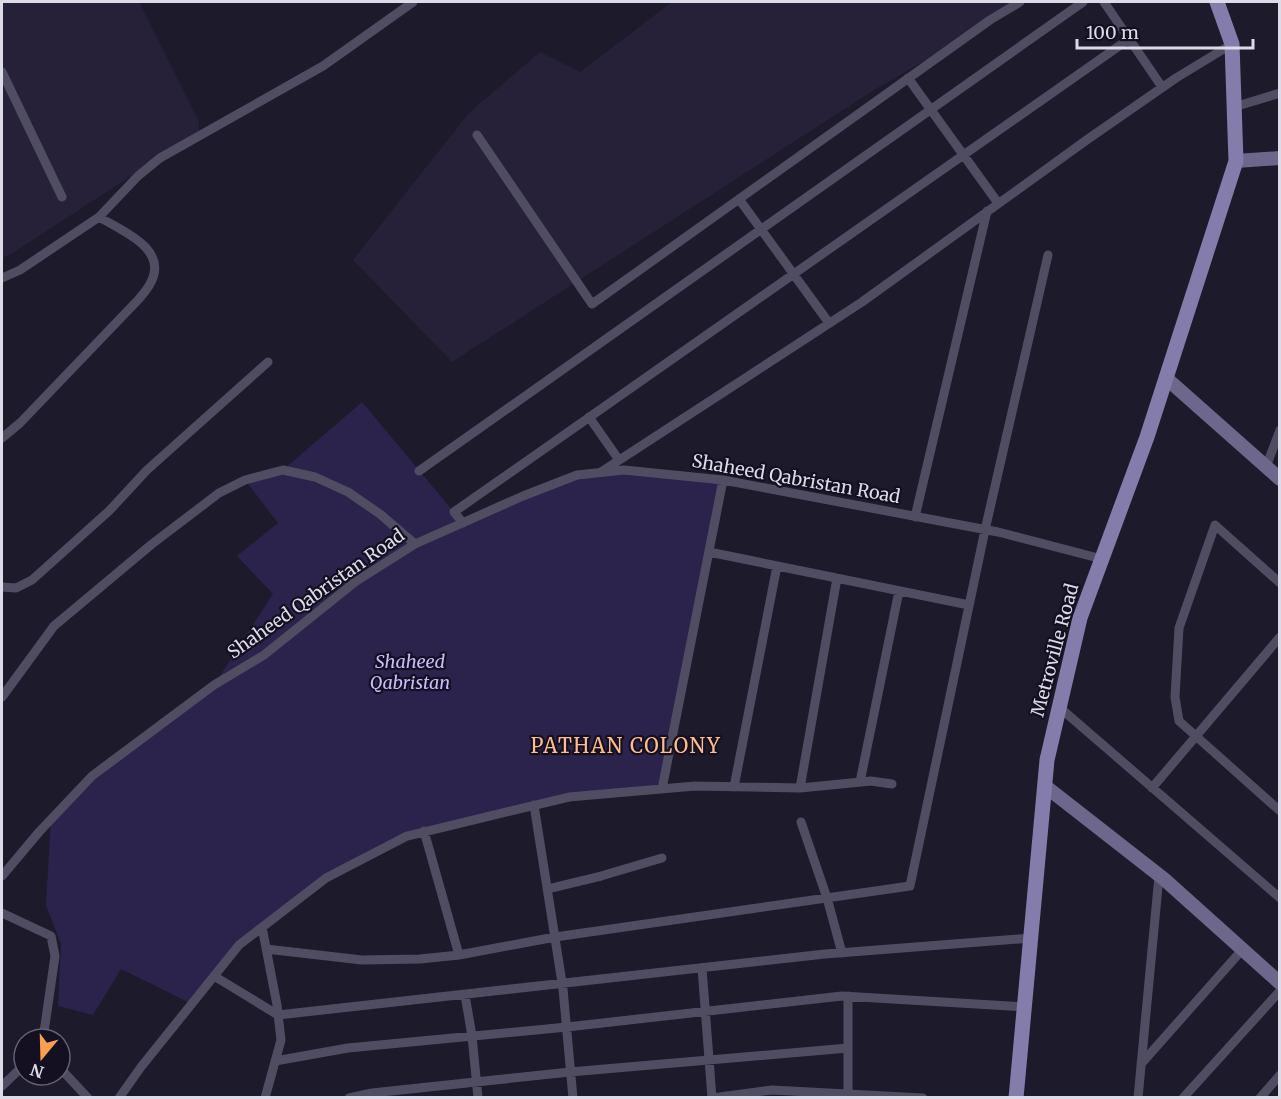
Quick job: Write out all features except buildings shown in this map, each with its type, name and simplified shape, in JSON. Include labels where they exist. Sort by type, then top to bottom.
[{"type":"main road","name":"Metroville Road","points":[[1016,1098],[1047,760],[1059,707],[1080,618],[1147,437],[1236,161],[1232,44],[1218,2]]},
{"type":"street","points":[[2,278],[21,270],[99,217],[138,176],[160,159],[323,66],[412,2]]},
{"type":"street","points":[[477,135],[592,304],[990,20],[1020,2]]},
{"type":"street","points":[[419,471],[1083,2]]},
{"type":"street","points":[[1104,2],[1162,87]]},
{"type":"street","points":[[463,523],[454,512],[1129,39]]},
{"type":"street","points":[[600,472],[862,302],[1162,87],[1232,44]]},
{"type":"street","points":[[2,72],[62,197]]},
{"type":"street","points":[[908,78],[998,203]]},
{"type":"street","points":[[1234,107],[1280,93]]},
{"type":"street","points":[[1236,161],[1280,158]]},
{"type":"street","points":[[739,199],[828,323]]},
{"type":"street","points":[[915,517],[987,211]]},
{"type":"street","points":[[2,438],[20,423],[138,300],[150,283],[154,270],[148,248],[99,217]]},
{"type":"street","points":[[266,949],[362,960],[420,959],[459,955],[555,937],[910,886],[985,530],[1048,255]]},
{"type":"street","points":[[2,587],[16,588],[32,580],[110,511],[147,470],[268,362]]},
{"type":"street","points":[[1166,378],[1280,479]]},
{"type":"street","points":[[589,417],[619,460]]},
{"type":"street","points":[[1266,467],[1280,430]]},
{"type":"street","points":[[2,697],[54,626],[160,538],[219,493],[245,480],[283,470],[315,477],[348,492],[380,514],[415,544]]},
{"type":"street","name":"Shaheed Qabristan Road","points":[[2,876],[39,832],[92,776],[214,685],[264,655],[356,582],[415,544],[577,475],[624,470],[723,480],[985,530],[1102,559]]},
{"type":"street","points":[[662,789],[723,480]]},
{"type":"street","points":[[1280,584],[1215,525],[1179,628],[1175,689],[1179,721],[1280,812]]},
{"type":"street","points":[[709,552],[969,605]]},
{"type":"street","points":[[735,787],[777,566]]},
{"type":"street","points":[[800,788],[837,578]]},
{"type":"street","points":[[860,782],[899,591]]},
{"type":"street","points":[[1152,788],[1280,637]]},
{"type":"street","points":[[1059,707],[1280,898]]},
{"type":"street","points":[[119,1098],[239,945],[326,878],[407,836],[568,797],[695,786],[800,788],[860,782],[892,784]]},
{"type":"street","points":[[1045,786],[1159,876],[1280,983]]},
{"type":"street","points":[[534,805],[563,984],[573,1098]]},
{"type":"street","points":[[801,822],[827,898],[842,953]]},
{"type":"street","points":[[424,831],[459,955]]},
{"type":"street","points":[[547,889],[662,858]]},
{"type":"street","points":[[1138,1098],[1159,876]]},
{"type":"street","points":[[2,913],[51,936],[55,956],[45,1027]]},
{"type":"street","points":[[262,927],[281,1040],[265,1098]]},
{"type":"street","points":[[214,976],[278,1015],[842,953],[1032,938]]},
{"type":"street","points":[[1141,1064],[1242,950]]},
{"type":"street","points":[[702,968],[712,1098],[772,1090],[848,1096],[923,1098]]},
{"type":"street","points":[[1183,1098],[1280,991]]},
{"type":"street","points":[[465,995],[472,1036],[478,1098]]},
{"type":"street","points":[[275,1061],[348,1048],[848,996],[1025,1007]]},
{"type":"street","points":[[848,996],[848,1096]]},
{"type":"street","points":[[349,1098],[372,1093],[570,1072],[848,1048]]},
{"type":"street","points":[[1260,1098],[1280,1075]]},
{"type":"street","points":[[72,1081],[88,1098]]},
{"type":"shaded area","points":[[2,2],[139,2],[199,122],[199,132],[2,258]]},
{"type":"shaded area","points":[[672,2],[1026,2],[874,90],[452,362],[353,260],[468,114],[540,52],[580,72]]},
{"type":"green space","name":"Shaheed Qabristan","points":[[362,402],[463,523],[577,475],[624,470],[719,480],[662,789],[568,797],[407,836],[326,878],[239,945],[192,1004],[121,969],[93,1015],[58,1006],[61,944],[46,905],[51,819],[92,776],[214,685],[273,594],[237,556],[278,523],[245,480],[283,470]]},
{"type":"district","name":"PATHAN COLONY","points":[[626,746]]}]
